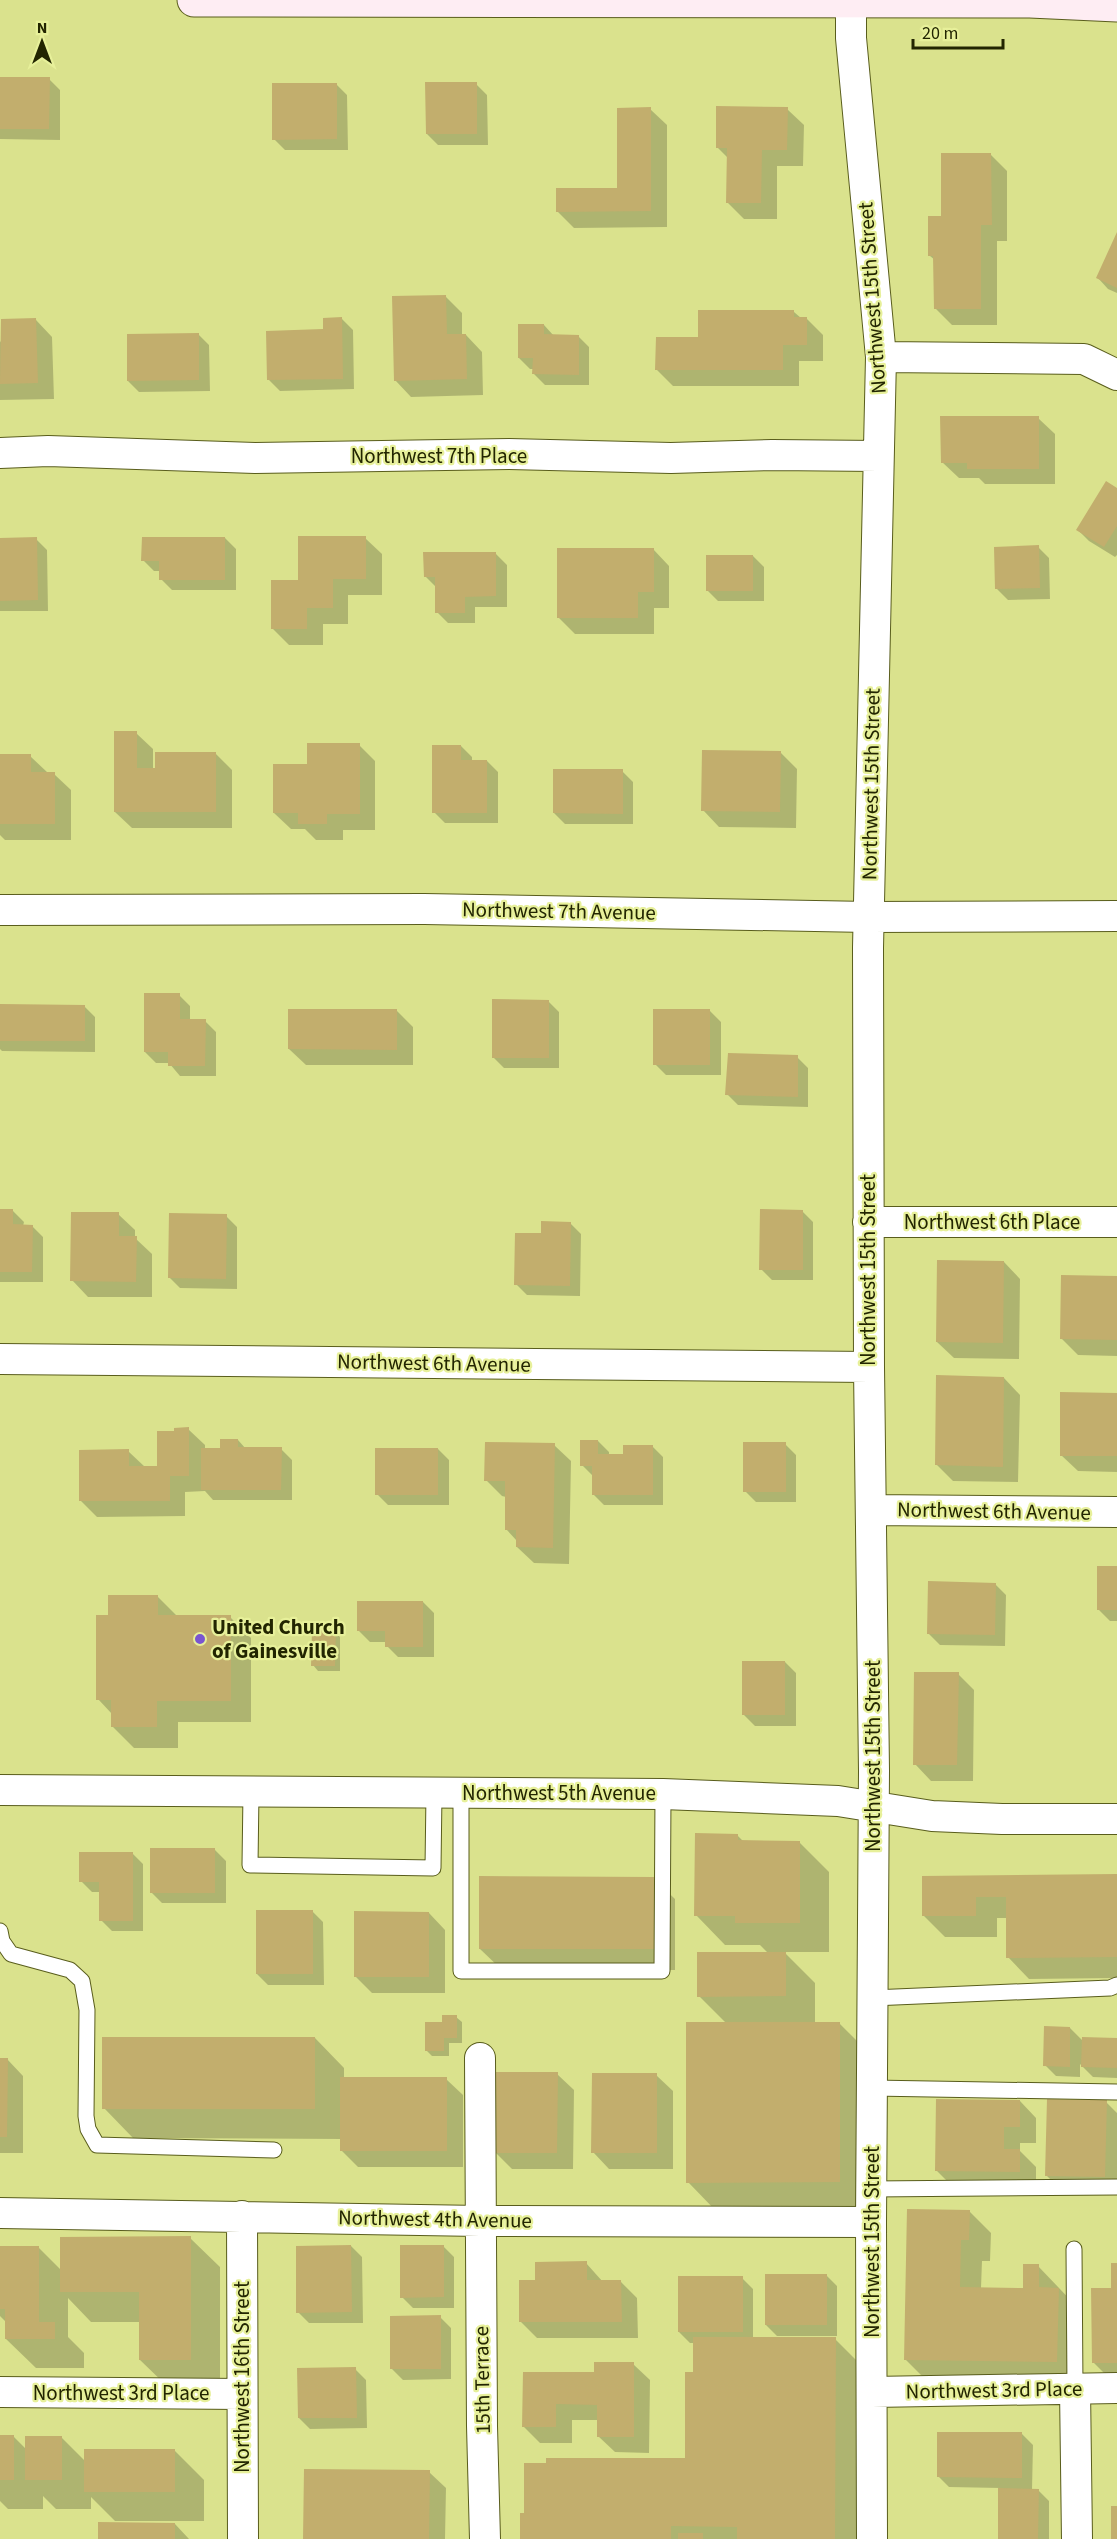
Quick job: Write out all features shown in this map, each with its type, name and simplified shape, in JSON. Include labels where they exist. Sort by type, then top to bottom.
[{"type":"street","points":[[194,0],[1029,1],[1117,5]]},
{"type":"street","name":"Northwest 15th Street","points":[[851,2],[851,38],[880,357],[868,917],[868,1222],[874,1807],[871,2189],[873,2539]]},
{"type":"street","points":[[880,357],[1084,359],[1117,375]]},
{"type":"street","name":"Northwest 7th Place","points":[[0,453],[48,451],[255,458],[509,454],[671,458],[772,455],[878,456]]},
{"type":"street","name":"Northwest 7th Avenue","points":[[0,910],[424,909],[868,917],[1117,916]]},
{"type":"street","name":"Northwest 6th Place","points":[[868,1222],[1117,1222]]},
{"type":"street","name":"Northwest 6th Avenue","points":[[0,1359],[869,1367]]},
{"type":"street","name":"Northwest 6th Avenue","points":[[871,1510],[1117,1512]]},
{"type":"street","name":"Northwest 5th Avenue","points":[[0,1790],[663,1794],[838,1801],[932,1816],[1002,1819],[1117,1819]]},
{"type":"street","name":"15th Terrace","points":[[480,2058],[485,2539]]},
{"type":"street","name":"Northwest 4th Avenue","points":[[0,2213],[480,2221],[871,2222]]},
{"type":"street","name":"Northwest 16th Street","points":[[242,2216],[243,2539]]},
{"type":"street","name":"Northwest 3rd Place","points":[[872,2392],[1117,2388]]},
{"type":"street","points":[[1075,2389],[1077,2539]]},
{"type":"street","name":"Northwest 3rd Place","points":[[0,2392],[242,2394]]},
{"type":"lane","points":[[251,1792],[250,1865],[433,1868],[448,1792]]},
{"type":"lane","points":[[448,1792],[462,1971],[662,1971],[663,1794]]},
{"type":"lane","points":[[0,1931],[2,1941],[11,1954],[70,1970],[82,1981],[87,2010],[86,2116],[88,2129],[97,2145],[274,2150]]},
{"type":"lane","points":[[872,1998],[1110,1988],[1117,1985]]},
{"type":"lane","points":[[872,2088],[1117,2092]]},
{"type":"lane","points":[[871,2189],[1117,2187]]},
{"type":"lane","points":[[1074,2249],[1075,2389]]},
{"type":"building","points":[[0,77],[50,77],[49,129],[0,129]]},
{"type":"building","points":[[425,82],[477,82],[477,134],[426,134]]},
{"type":"building","points":[[272,83],[337,83],[337,139],[272,140]]},
{"type":"building","points":[[716,106],[788,107],[787,150],[762,150],[761,203],[726,203],[727,148],[716,148]]},
{"type":"building","points":[[651,107],[651,211],[556,212],[556,188],[617,188],[617,108]]},
{"type":"building","points":[[941,153],[991,153],[992,225],[981,225],[981,309],[934,309],[933,256],[928,256],[928,216],[941,216]]},
{"type":"building","points":[[1117,232],[1117,288],[1096,278]]},
{"type":"building","points":[[446,295],[447,334],[466,334],[467,379],[394,381],[392,296]]},
{"type":"building","points":[[698,310],[794,310],[794,317],[807,317],[807,345],[783,345],[783,370],[655,370],[656,337],[698,337]]},
{"type":"building","points":[[342,317],[343,379],[267,380],[266,331],[323,329],[323,318]]},
{"type":"building","points":[[36,318],[38,383],[0,384],[1,319]]},
{"type":"building","points":[[518,324],[544,324],[544,334],[579,335],[579,375],[532,374],[533,358],[518,358]]},
{"type":"building","points":[[199,333],[199,380],[127,381],[127,334]]},
{"type":"building","points":[[940,416],[1039,416],[1039,469],[967,469],[967,463],[941,463]]},
{"type":"building","points":[[1106,481],[1117,488],[1117,526],[1104,547],[1076,530]]},
{"type":"building","points":[[298,536],[366,536],[366,579],[333,579],[333,608],[307,608],[307,629],[271,629],[271,580],[298,580]]},
{"type":"building","points":[[37,537],[38,600],[0,601],[0,538]]},
{"type":"building","points":[[142,537],[225,537],[225,580],[159,580],[159,561],[141,561]]},
{"type":"building","points":[[1039,545],[1040,588],[995,589],[994,547]]},
{"type":"building","points":[[557,548],[654,548],[654,592],[638,592],[638,618],[557,618]]},
{"type":"building","points":[[423,552],[496,552],[496,596],[465,597],[465,613],[435,613],[435,577],[424,577]]},
{"type":"building","points":[[706,555],[753,555],[753,591],[706,591]]},
{"type":"building","points":[[114,731],[137,731],[137,768],[155,768],[155,752],[216,752],[216,812],[114,812]]},
{"type":"building","points":[[307,743],[360,743],[360,814],[327,814],[327,824],[298,824],[298,813],[273,813],[273,764],[307,764]]},
{"type":"building","points":[[432,745],[461,745],[461,760],[487,760],[487,813],[432,813]]},
{"type":"building","points":[[702,750],[781,751],[780,812],[701,811]]},
{"type":"building","points":[[0,754],[31,754],[31,772],[55,772],[55,824],[0,824]]},
{"type":"building","points":[[553,769],[623,769],[623,814],[553,813]]},
{"type":"building","points":[[144,993],[180,993],[180,1019],[206,1019],[205,1066],[168,1066],[168,1052],[144,1052]]},
{"type":"building","points":[[492,999],[549,1000],[549,1058],[492,1058]]},
{"type":"building","points":[[0,1004],[85,1005],[85,1041],[0,1041]]},
{"type":"building","points":[[288,1009],[397,1009],[397,1050],[288,1049]]},
{"type":"building","points":[[653,1009],[710,1009],[710,1065],[653,1065]]},
{"type":"building","points":[[728,1053],[798,1055],[798,1097],[725,1095]]},
{"type":"building","points":[[0,1209],[13,1209],[13,1224],[33,1225],[32,1272],[0,1272]]},
{"type":"building","points":[[760,1209],[803,1210],[803,1270],[759,1270]]},
{"type":"building","points":[[71,1212],[119,1212],[119,1236],[137,1236],[136,1282],[70,1281]]},
{"type":"building","points":[[169,1213],[227,1214],[226,1279],[168,1278]]},
{"type":"building","points":[[541,1221],[571,1222],[570,1286],[514,1285],[515,1233],[541,1233]]},
{"type":"building","points":[[937,1260],[1004,1261],[1003,1343],[936,1342]]},
{"type":"building","points":[[1061,1275],[1117,1276],[1117,1340],[1060,1339]]},
{"type":"building","points":[[936,1375],[1004,1377],[1003,1467],[935,1465]]},
{"type":"building","points":[[1060,1392],[1117,1393],[1117,1456],[1060,1456]]},
{"type":"building","points":[[189,1427],[189,1476],[170,1476],[170,1501],[79,1501],[79,1450],[129,1449],[129,1466],[157,1466],[157,1431],[174,1431],[174,1428]]},
{"type":"building","points":[[220,1439],[238,1439],[238,1447],[282,1447],[281,1490],[201,1490],[201,1448],[220,1448]]},
{"type":"building","points":[[580,1440],[598,1440],[598,1454],[623,1454],[623,1445],[653,1445],[653,1495],[592,1495],[592,1466],[580,1466]]},
{"type":"building","points":[[485,1442],[555,1443],[553,1548],[516,1547],[516,1530],[505,1530],[505,1481],[484,1481]]},
{"type":"building","points":[[743,1442],[786,1442],[786,1492],[743,1492]]},
{"type":"building","points":[[375,1448],[438,1448],[438,1495],[375,1495]]},
{"type":"building","points":[[1097,1566],[1117,1566],[1117,1610],[1097,1610]]},
{"type":"building","points":[[928,1581],[996,1583],[995,1635],[927,1634]]},
{"type":"building","name":"United Church of Gainesville","points":[[108,1595],[158,1595],[158,1615],[231,1615],[231,1701],[157,1701],[157,1727],[111,1727],[111,1700],[96,1700],[96,1615],[108,1615]]},
{"type":"building","points":[[357,1601],[423,1601],[423,1647],[385,1647],[385,1631],[357,1631]]},
{"type":"building","points":[[312,1630],[336,1630],[335,1666],[311,1666]]},
{"type":"building","points":[[742,1661],[785,1661],[785,1715],[742,1715]]},
{"type":"building","points":[[914,1672],[959,1672],[957,1765],[913,1765]]},
{"type":"building","points":[[695,1833],[738,1834],[738,1840],[800,1841],[800,1923],[735,1923],[735,1916],[694,1916]]},
{"type":"building","points":[[150,1848],[215,1848],[215,1893],[150,1893]]},
{"type":"building","points":[[79,1852],[133,1852],[133,1921],[99,1921],[99,1882],[79,1882]]},
{"type":"building","points":[[1117,1874],[1117,1957],[1006,1958],[1006,1897],[976,1897],[976,1916],[922,1916],[922,1876]]},
{"type":"building","points":[[479,1876],[654,1877],[654,1949],[479,1949]]},
{"type":"building","points":[[256,1910],[313,1910],[313,1974],[256,1974]]},
{"type":"building","points":[[354,1911],[429,1912],[429,1977],[354,1977]]},
{"type":"building","points":[[697,1952],[786,1952],[786,1996],[697,1997]]},
{"type":"building","points":[[442,2015],[457,2015],[457,2038],[444,2038],[444,2051],[425,2051],[425,2022],[442,2022]]},
{"type":"building","points":[[686,2022],[840,2022],[840,2182],[686,2183]]},
{"type":"building","points":[[1044,2026],[1070,2027],[1070,2067],[1043,2066]]},
{"type":"building","points":[[102,2037],[315,2037],[315,2109],[102,2109]]},
{"type":"building","points":[[1082,2037],[1117,2038],[1117,2068],[1081,2067]]},
{"type":"building","points":[[0,2058],[8,2058],[7,2137],[0,2137]]},
{"type":"building","points":[[494,2072],[558,2072],[557,2153],[494,2153]]},
{"type":"building","points":[[592,2073],[657,2073],[657,2153],[591,2153]]},
{"type":"building","points":[[340,2077],[447,2077],[447,2151],[340,2151]]},
{"type":"building","points":[[936,2099],[1020,2100],[1020,2127],[1004,2127],[1004,2149],[1020,2149],[1020,2172],[935,2171]]},
{"type":"building","points":[[1047,2099],[1107,2100],[1105,2177],[1045,2176]]},
{"type":"building","points":[[907,2209],[970,2210],[969,2240],[961,2240],[960,2287],[1023,2288],[1023,2264],[1039,2264],[1039,2287],[1059,2288],[1057,2362],[904,2360]]},
{"type":"building","points":[[191,2236],[191,2360],[139,2360],[139,2292],[60,2292],[60,2237]]},
{"type":"building","points":[[351,2245],[352,2312],[296,2313],[296,2246]]},
{"type":"building","points":[[400,2245],[444,2245],[444,2297],[400,2298]]},
{"type":"building","points":[[0,2246],[39,2246],[39,2322],[55,2322],[55,2339],[5,2339],[5,2309],[0,2309]]},
{"type":"building","points":[[587,2261],[587,2280],[621,2280],[622,2322],[519,2322],[519,2280],[535,2280],[535,2262]]},
{"type":"building","points":[[1111,2263],[1117,2263],[1117,2363],[1092,2363],[1091,2288],[1111,2288]]},
{"type":"building","points":[[765,2274],[827,2274],[827,2325],[765,2325]]},
{"type":"building","points":[[678,2276],[743,2276],[743,2332],[678,2332]]},
{"type":"building","points":[[441,2315],[441,2369],[390,2369],[390,2316]]},
{"type":"building","points":[[693,2337],[836,2337],[835,2539],[737,2539],[737,2527],[671,2526],[671,2539],[520,2539],[520,2513],[524,2513],[524,2463],[546,2463],[546,2458],[685,2458],[685,2372],[693,2372]]},
{"type":"building","points":[[594,2362],[634,2362],[634,2437],[597,2437],[597,2405],[556,2404],[556,2427],[522,2427],[523,2372],[594,2372]]},
{"type":"building","points":[[356,2367],[357,2418],[298,2418],[297,2368]]},
{"type":"building","points":[[937,2432],[1022,2432],[1022,2478],[937,2477]]},
{"type":"building","points":[[0,2435],[14,2435],[14,2480],[0,2480]]},
{"type":"building","points":[[25,2436],[62,2436],[62,2480],[25,2480]]},
{"type":"building","points":[[84,2449],[175,2449],[175,2492],[84,2492]]},
{"type":"building","points":[[304,2469],[430,2470],[429,2539],[303,2539]]},
{"type":"building","points":[[998,2488],[1039,2489],[1038,2539],[998,2539]]},
{"type":"building","points":[[1111,2506],[1117,2506],[1117,2539],[1111,2539]]},
{"type":"building","points":[[98,2522],[175,2523],[175,2539],[98,2539]]},
{"type":"building","points":[[678,2533],[703,2533],[703,2539],[678,2539]]},
{"type":"place","name":"United Church of Gainesville","points":[[200,1639]]}]
